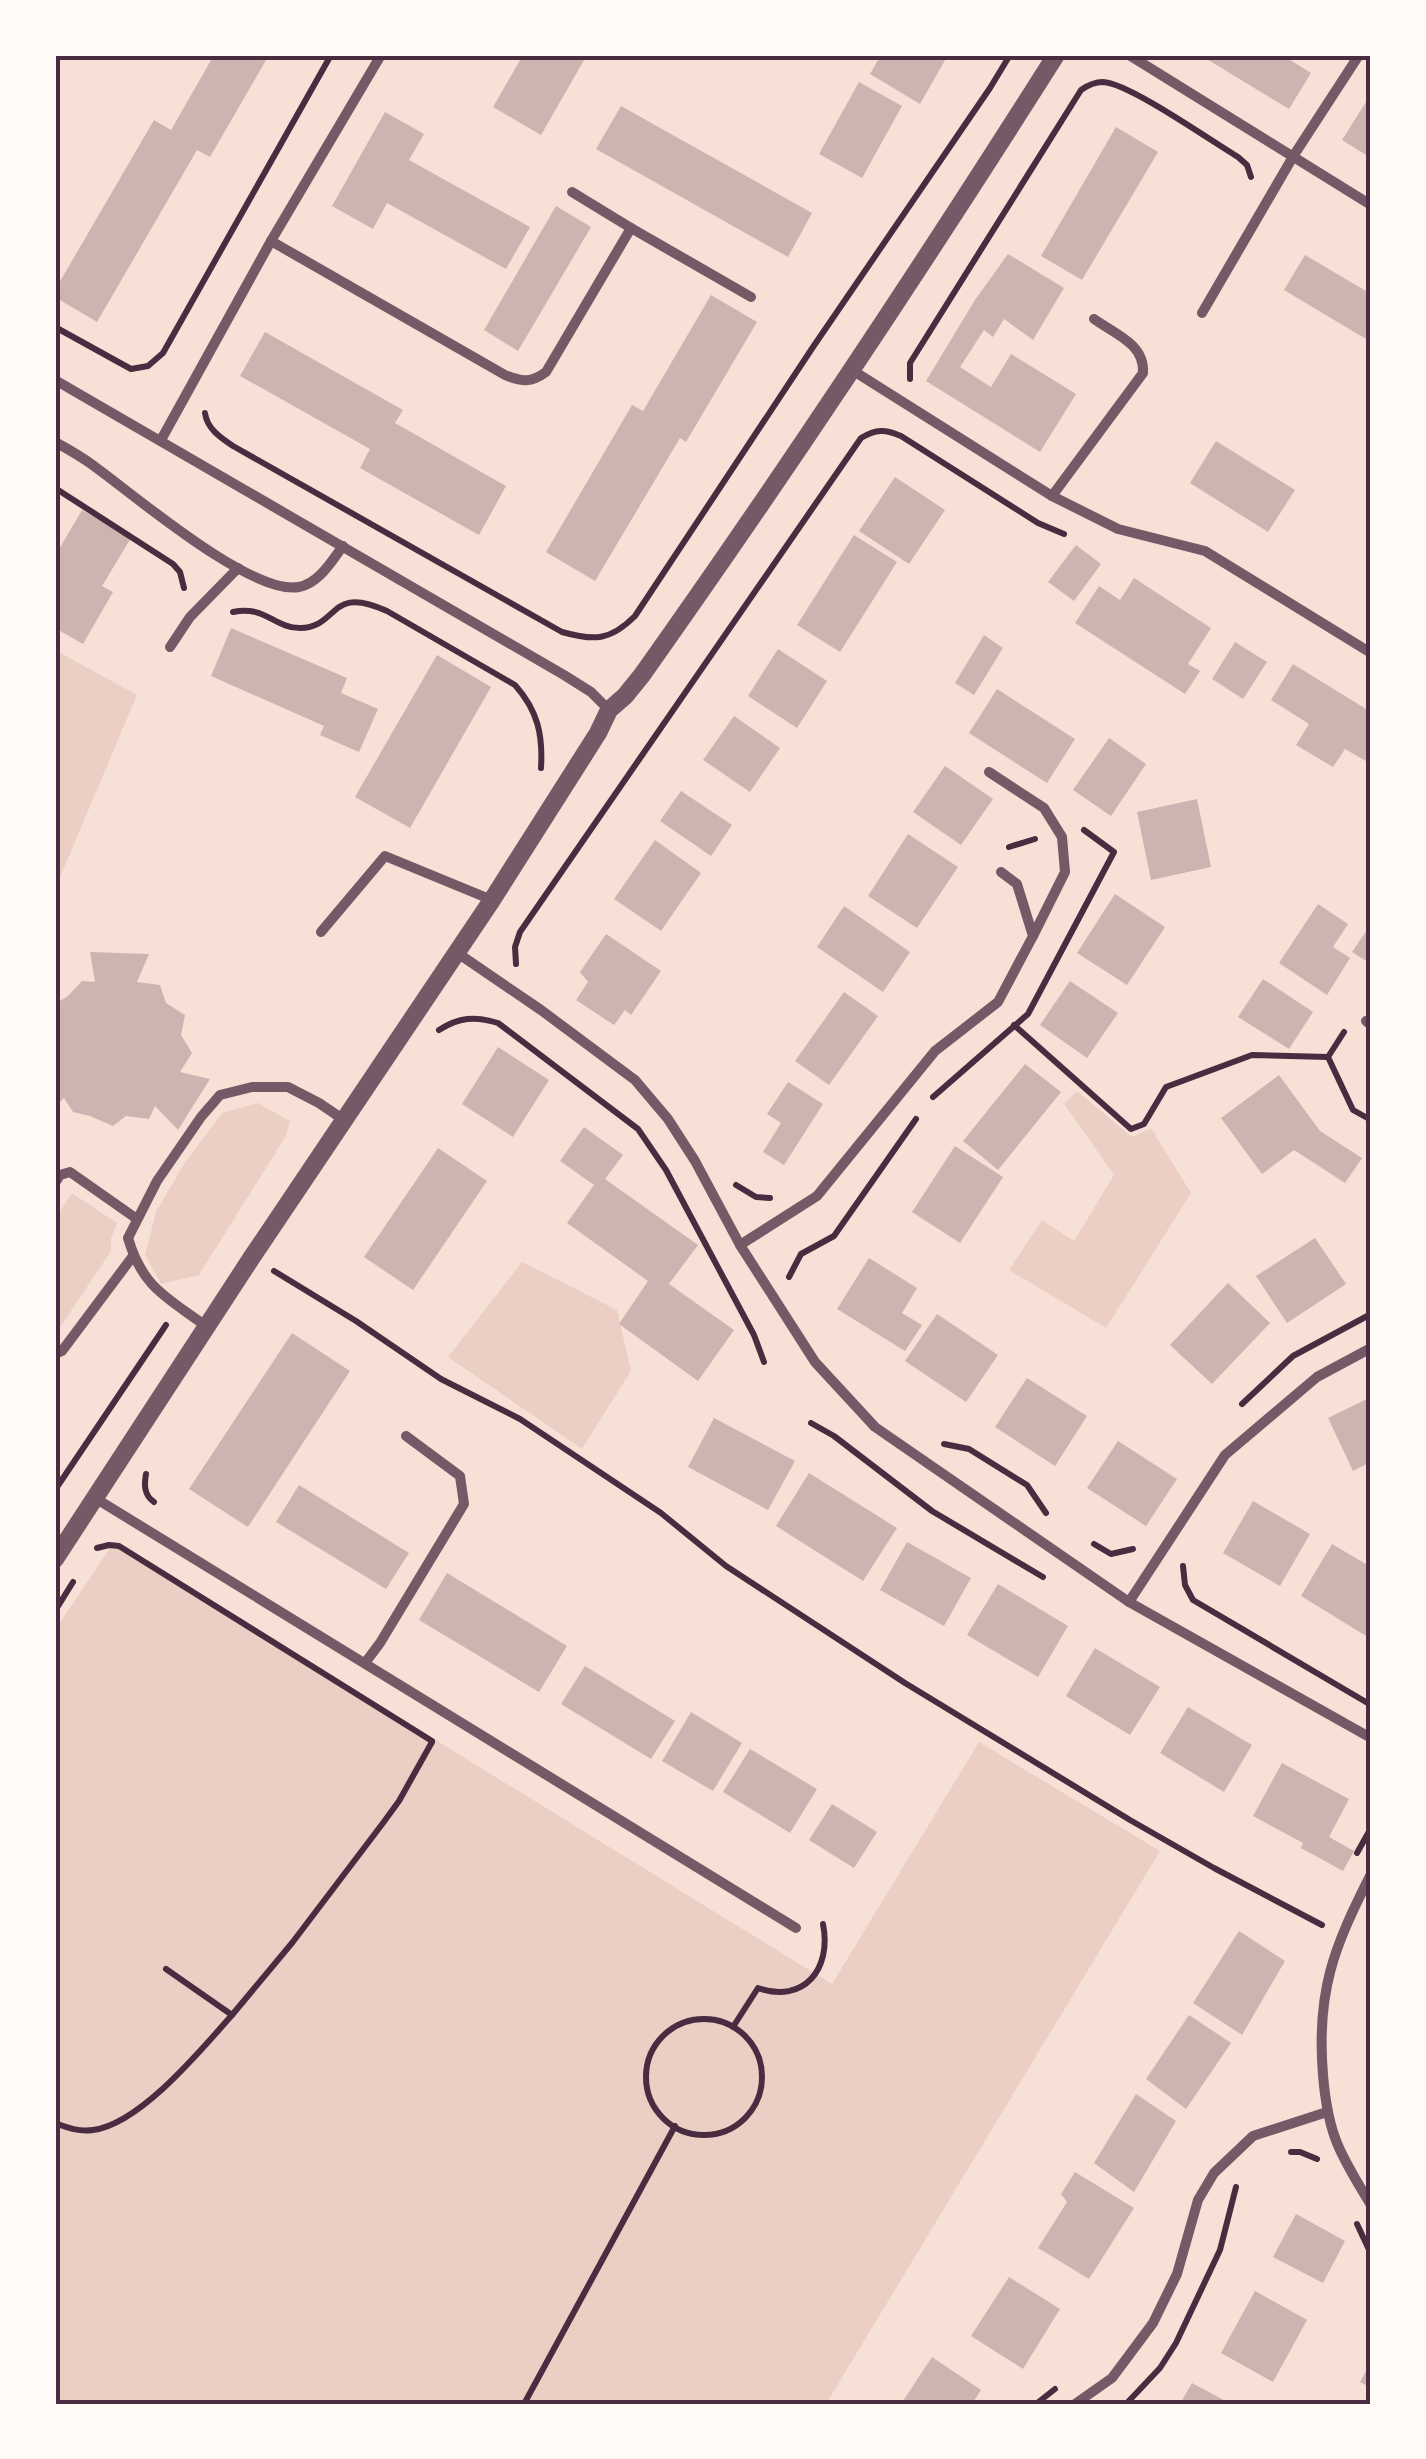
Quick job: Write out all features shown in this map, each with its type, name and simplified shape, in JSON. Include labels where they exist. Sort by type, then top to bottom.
[{"type":"street","points":[[160,440],[271,240],[381,55]]},
{"type":"street","points":[[55,1559],[492,900],[609,710],[626,696],[743,533],[1056,55]]},
{"type":"street","points":[[1129,55],[1371,205]]},
{"type":"street","points":[[1202,313],[1294,155],[1359,55]]},
{"type":"street","points":[[572,192],[751,297]]},
{"type":"street","points":[[271,240],[520,382],[536,380],[546,372],[631,228]]},
{"type":"street","points":[[1052,496],[1143,374],[1144,362],[1138,349],[1094,319]]},
{"type":"street","points":[[852,370],[1052,496],[1118,529],[1206,552],[1371,653]]},
{"type":"street","points":[[55,380],[564,674],[609,710]]},
{"type":"street","points":[[55,442],[92,464],[174,528],[238,568],[278,585],[302,587],[322,574],[344,546]]},
{"type":"street","points":[[170,647],[190,616],[238,568]]},
{"type":"street","points":[[740,1246],[818,1196],[935,1051],[998,1002],[1033,936],[1064,872],[1062,836],[1044,808],[989,772]]},
{"type":"street","points":[[320,932],[385,856],[492,900]]},
{"type":"street","points":[[1000,872],[1017,884],[1033,936]]},
{"type":"street","points":[[456,952],[636,1080],[668,1118],[740,1246],[814,1362],[876,1427],[1128,1602],[1371,1738]]},
{"type":"street","points":[[207,1326],[152,1286],[133,1256],[128,1238],[157,1181],[220,1095],[252,1086],[288,1087],[344,1120]]},
{"type":"street","points":[[55,1183],[60,1175],[70,1172],[138,1219]]},
{"type":"street","points":[[55,1354],[62,1351],[133,1256]]},
{"type":"street","points":[[1128,1602],[1225,1455],[1317,1377],[1371,1348]]},
{"type":"street","points":[[365,1664],[464,1504],[460,1476],[406,1436]]},
{"type":"street","points":[[95,1498],[796,1928]]},
{"type":"street","points":[[1371,1874],[1342,1933],[1325,1988],[1320,2038],[1327,2112],[1337,2144],[1371,2205]]},
{"type":"street","points":[[1075,2404],[1112,2378],[1153,2323],[1178,2274],[1198,2200],[1214,2173],[1253,2136],[1327,2112]]},
{"type":"path","points":[[55,327],[130,369],[148,366],[163,353],[331,55]]},
{"type":"path","points":[[204,407],[212,429],[233,446],[562,632],[586,639],[606,636],[634,616],[1010,55]]},
{"type":"path","points":[[914,385],[909,376],[910,363],[1081,90],[1090,84],[1102,82],[1125,88],[1222,147],[1248,165],[1250,184]]},
{"type":"path","points":[[526,980],[515,962],[520,932],[862,438],[874,430],[901,436],[1038,523],[1075,538]]},
{"type":"path","points":[[55,488],[173,564],[185,586],[180,596]]},
{"type":"path","points":[[407,622],[515,685],[526,698],[541,731],[542,769]]},
{"type":"path","points":[[927,1103],[1028,1014],[1114,852],[1077,824]]},
{"type":"path","points":[[1005,849],[1041,837]]},
{"type":"path","points":[[432,1038],[454,1021],[467,1018],[498,1023],[638,1129],[666,1170],[764,1362]]},
{"type":"path","points":[[1014,1026],[1131,1129],[1144,1124],[1166,1087],[1252,1055],[1328,1057]]},
{"type":"path","points":[[1328,1057],[1346,1029]]},
{"type":"path","points":[[1328,1057],[1353,1110],[1371,1120]]},
{"type":"path","points":[[787,1284],[801,1254],[834,1236],[917,1118]]},
{"type":"path","points":[[727,1170],[736,1185],[756,1197],[773,1198]]},
{"type":"path","points":[[252,1257],[442,1379],[520,1418],[660,1513],[726,1566],[889,1673],[1130,1820],[1322,1925]]},
{"type":"path","points":[[275,1272],[286,1257]]},
{"type":"path","points":[[1235,1410],[1292,1356],[1371,1314]]},
{"type":"path","points":[[55,1490],[169,1322]]},
{"type":"path","points":[[940,1444],[968,1449],[1027,1485],[1051,1520]]},
{"type":"path","points":[[146,1472],[144,1486],[148,1498],[161,1508]]},
{"type":"path","points":[[1081,1537],[1111,1554],[1132,1551],[1145,1539]]},
{"type":"path","points":[[92,1552],[101,1546],[119,1546],[432,1742]]},
{"type":"path","points":[[1186,1558],[1182,1569],[1192,1600],[1371,1705]]},
{"type":"path","points":[[55,1611],[74,1581]]},
{"type":"path","points":[[55,2123],[74,2130],[118,2124],[161,2090],[232,2015],[375,1835],[399,1801],[446,1714]]},
{"type":"path","points":[[733,2027],[758,1988],[794,1992],[814,1977],[824,1952],[820,1918]]},
{"type":"path","points":[[166,1969],[232,2015]]},
{"type":"path","points":[[698,2018],[718,2020],[733,2027],[751,2043],[760,2061],[762,2081],[758,2100],[730,2130],[700,2134],[675,2126],[658,2113],[649,2097],[647,2062],[654,2046],[665,2032],[698,2018]]},
{"type":"path","points":[[524,2404],[675,2126]]},
{"type":"path","points":[[1281,2152],[1300,2152]]},
{"type":"path","points":[[1126,2404],[1160,2368],[1176,2343],[1220,2250],[1242,2178]]},
{"type":"shaded area","points":[[55,650],[137,695],[55,889]]},
{"type":"shaded area","points":[[1077,1091],[1132,1137],[1151,1128],[1191,1193],[1106,1328],[1009,1270],[1042,1220],[1074,1241],[1114,1175],[1064,1104]]},
{"type":"shaded area","points":[[258,1103],[290,1121],[286,1136],[199,1275],[161,1284],[145,1255],[156,1212],[184,1164],[222,1113]]},
{"type":"shaded area","points":[[72,1193],[117,1223],[111,1251],[55,1335],[55,1219]]},
{"type":"shaded area","points":[[522,1262],[617,1310],[631,1371],[582,1449],[448,1357]]},
{"type":"shaded area","points":[[114,1542],[832,1984],[979,1742],[1160,1851],[826,2404],[55,2404],[55,1630]]},
{"type":"building","points":[[214,55],[269,55],[210,157],[197,150],[97,322],[55,297],[55,290],[154,120],[171,130]]},
{"type":"building","points":[[523,55],[587,55],[541,135],[493,107]]},
{"type":"building","points":[[881,55],[948,55],[920,104],[870,74]]},
{"type":"building","points":[[1200,55],[1282,55],[1311,73],[1289,109]]},
{"type":"building","points":[[859,82],[902,106],[862,178],[819,154]]},
{"type":"building","points":[[1366,102],[1371,105],[1371,158],[1342,140]]},
{"type":"building","points":[[621,106],[812,213],[788,257],[596,149]]},
{"type":"building","points":[[385,112],[424,134],[409,160],[530,227],[506,269],[387,203],[373,229],[332,206]]},
{"type":"building","points":[[1116,127],[1158,152],[1082,280],[1041,256]]},
{"type":"building","points":[[556,206],[591,227],[518,351],[484,330]]},
{"type":"building","points":[[1008,254],[1064,288],[1033,340],[1004,319],[993,337],[984,330],[960,367],[991,387],[1011,354],[1076,394],[1040,452],[926,381]]},
{"type":"building","points":[[1305,255],[1371,294],[1371,342],[1284,290]]},
{"type":"building","points":[[711,295],[757,322],[686,442],[680,438],[595,581],[546,552],[632,405],[643,411]]},
{"type":"building","points":[[265,332],[403,410],[395,423],[506,486],[479,535],[360,468],[370,449],[240,376]]},
{"type":"building","points":[[1216,441],[1295,490],[1268,532],[1190,483]]},
{"type":"building","points":[[895,477],[945,510],[909,564],[859,531]]},
{"type":"building","points":[[82,510],[131,538],[102,586],[113,592],[83,644],[55,628],[55,556]]},
{"type":"building","points":[[854,535],[897,562],[840,652],[797,625]]},
{"type":"building","points":[[1076,545],[1101,564],[1074,601],[1048,582]]},
{"type":"building","points":[[1134,578],[1211,628],[1188,664],[1200,671],[1185,694],[1075,623],[1099,586],[1120,600]]},
{"type":"building","points":[[231,628],[347,678],[341,693],[378,709],[359,752],[320,735],[324,726],[211,676]]},
{"type":"building","points":[[984,635],[1003,648],[974,695],[955,683]]},
{"type":"building","points":[[1235,642],[1267,662],[1243,699],[1212,679]]},
{"type":"building","points":[[778,649],[827,681],[797,728],[748,696]]},
{"type":"building","points":[[437,655],[491,687],[410,828],[355,797]]},
{"type":"building","points":[[1293,664],[1371,712],[1371,764],[1345,749],[1333,767],[1296,745],[1309,724],[1271,700]]},
{"type":"building","points":[[997,689],[1075,739],[1047,783],[969,733]]},
{"type":"building","points":[[734,716],[780,748],[750,792],[703,760]]},
{"type":"building","points":[[1109,738],[1146,764],[1111,816],[1073,790]]},
{"type":"building","points":[[945,766],[993,799],[961,845],[913,812]]},
{"type":"building","points":[[681,791],[732,825],[711,856],[660,821]]},
{"type":"building","points":[[1197,799],[1211,867],[1151,880],[1137,812]]},
{"type":"building","points":[[908,834],[958,867],[917,928],[868,896]]},
{"type":"building","points":[[655,840],[701,873],[661,931],[614,899]]},
{"type":"building","points":[[1115,894],[1165,927],[1127,985],[1077,953]]},
{"type":"building","points":[[1318,904],[1348,924],[1333,947],[1350,958],[1327,995],[1279,963]]},
{"type":"building","points":[[844,906],[910,952],[883,992],[817,947]]},
{"type":"building","points":[[1371,924],[1371,964],[1352,952]]},
{"type":"building","points":[[606,934],[661,971],[631,1015],[625,1010],[614,1025],[576,1000],[588,982],[580,972]]},
{"type":"building","points":[[90,952],[149,954],[137,982],[160,985],[166,1003],[185,1015],[181,1035],[192,1053],[180,1072],[210,1079],[178,1130],[155,1106],[149,1119],[126,1116],[113,1126],[73,1112],[64,1098],[55,1106],[55,1004],[82,981],[95,982]]},
{"type":"building","points":[[1263,979],[1313,1012],[1289,1049],[1238,1017]]},
{"type":"building","points":[[1070,981],[1118,1013],[1087,1058],[1040,1025]]},
{"type":"building","points":[[844,992],[878,1016],[829,1085],[795,1061]]},
{"type":"building","points":[[498,1047],[549,1080],[513,1137],[462,1104]]},
{"type":"building","points":[[1025,1064],[1061,1092],[998,1170],[963,1141]]},
{"type":"building","points":[[1279,1075],[1320,1131],[1362,1158],[1345,1183],[1294,1150],[1262,1174],[1221,1118]]},
{"type":"building","points":[[788,1082],[823,1104],[784,1165],[763,1152],[781,1123],[767,1114]]},
{"type":"building","points":[[584,1127],[623,1155],[605,1179],[698,1245],[669,1284],[734,1330],[698,1381],[619,1324],[648,1281],[567,1223],[594,1185],[560,1161]]},
{"type":"building","points":[[955,1146],[1003,1177],[960,1243],[912,1212]]},
{"type":"building","points":[[438,1148],[487,1181],[413,1290],[364,1257]]},
{"type":"building","points":[[1315,1238],[1346,1284],[1287,1323],[1256,1276]]},
{"type":"building","points":[[869,1258],[917,1288],[902,1313],[922,1325],[905,1351],[837,1309]]},
{"type":"building","points":[[1228,1283],[1270,1323],[1212,1384],[1170,1345]]},
{"type":"building","points":[[937,1314],[998,1355],[966,1402],[905,1361]]},
{"type":"building","points":[[292,1333],[350,1371],[248,1527],[189,1489]]},
{"type":"building","points":[[1027,1378],[1087,1416],[1055,1466],[995,1427]]},
{"type":"building","points":[[1371,1397],[1371,1462],[1353,1471],[1328,1418]]},
{"type":"building","points":[[714,1418],[795,1461],[768,1510],[688,1467]]},
{"type":"building","points":[[1118,1441],[1177,1479],[1146,1526],[1087,1488]]},
{"type":"building","points":[[809,1473],[897,1528],[863,1581],[776,1526]]},
{"type":"building","points":[[299,1485],[409,1553],[386,1589],[276,1522]]},
{"type":"building","points":[[1253,1501],[1310,1534],[1280,1586],[1223,1553]]},
{"type":"building","points":[[907,1542],[971,1578],[944,1626],[880,1590]]},
{"type":"building","points":[[1332,1544],[1371,1567],[1371,1639],[1301,1596]]},
{"type":"building","points":[[447,1573],[567,1646],[539,1692],[419,1620]]},
{"type":"building","points":[[998,1584],[1068,1626],[1038,1677],[967,1635]]},
{"type":"building","points":[[1095,1648],[1160,1687],[1130,1735],[1066,1696]]},
{"type":"building","points":[[585,1666],[675,1721],[651,1759],[561,1704]]},
{"type":"building","points":[[1188,1707],[1252,1745],[1224,1792],[1160,1753]]},
{"type":"building","points":[[691,1712],[742,1743],[713,1791],[662,1761]]},
{"type":"building","points":[[750,1749],[817,1789],[790,1833],[723,1792]]},
{"type":"building","points":[[1282,1763],[1349,1799],[1329,1837],[1354,1851],[1343,1871],[1301,1848],[1303,1843],[1253,1816]]},
{"type":"building","points":[[832,1804],[877,1832],[854,1868],[809,1840]]},
{"type":"building","points":[[1239,1931],[1285,1961],[1242,2035],[1193,2003]]},
{"type":"building","points":[[1189,2015],[1231,2043],[1186,2109],[1146,2079]]},
{"type":"building","points":[[1136,2094],[1176,2121],[1134,2192],[1094,2163]]},
{"type":"building","points":[[1075,2172],[1134,2208],[1089,2279],[1038,2248],[1067,2202],[1061,2194]]},
{"type":"building","points":[[1296,2214],[1345,2241],[1323,2283],[1273,2257]]},
{"type":"building","points":[[1009,2277],[1060,2309],[1023,2369],[971,2336]]},
{"type":"building","points":[[1255,2291],[1307,2320],[1273,2382],[1221,2353]]},
{"type":"building","points":[[932,2357],[981,2390],[972,2404],[901,2404]]},
{"type":"building","points":[[1371,2362],[1371,2388],[1360,2382]]},
{"type":"building","points":[[1192,2383],[1231,2404],[1180,2404]]}]
